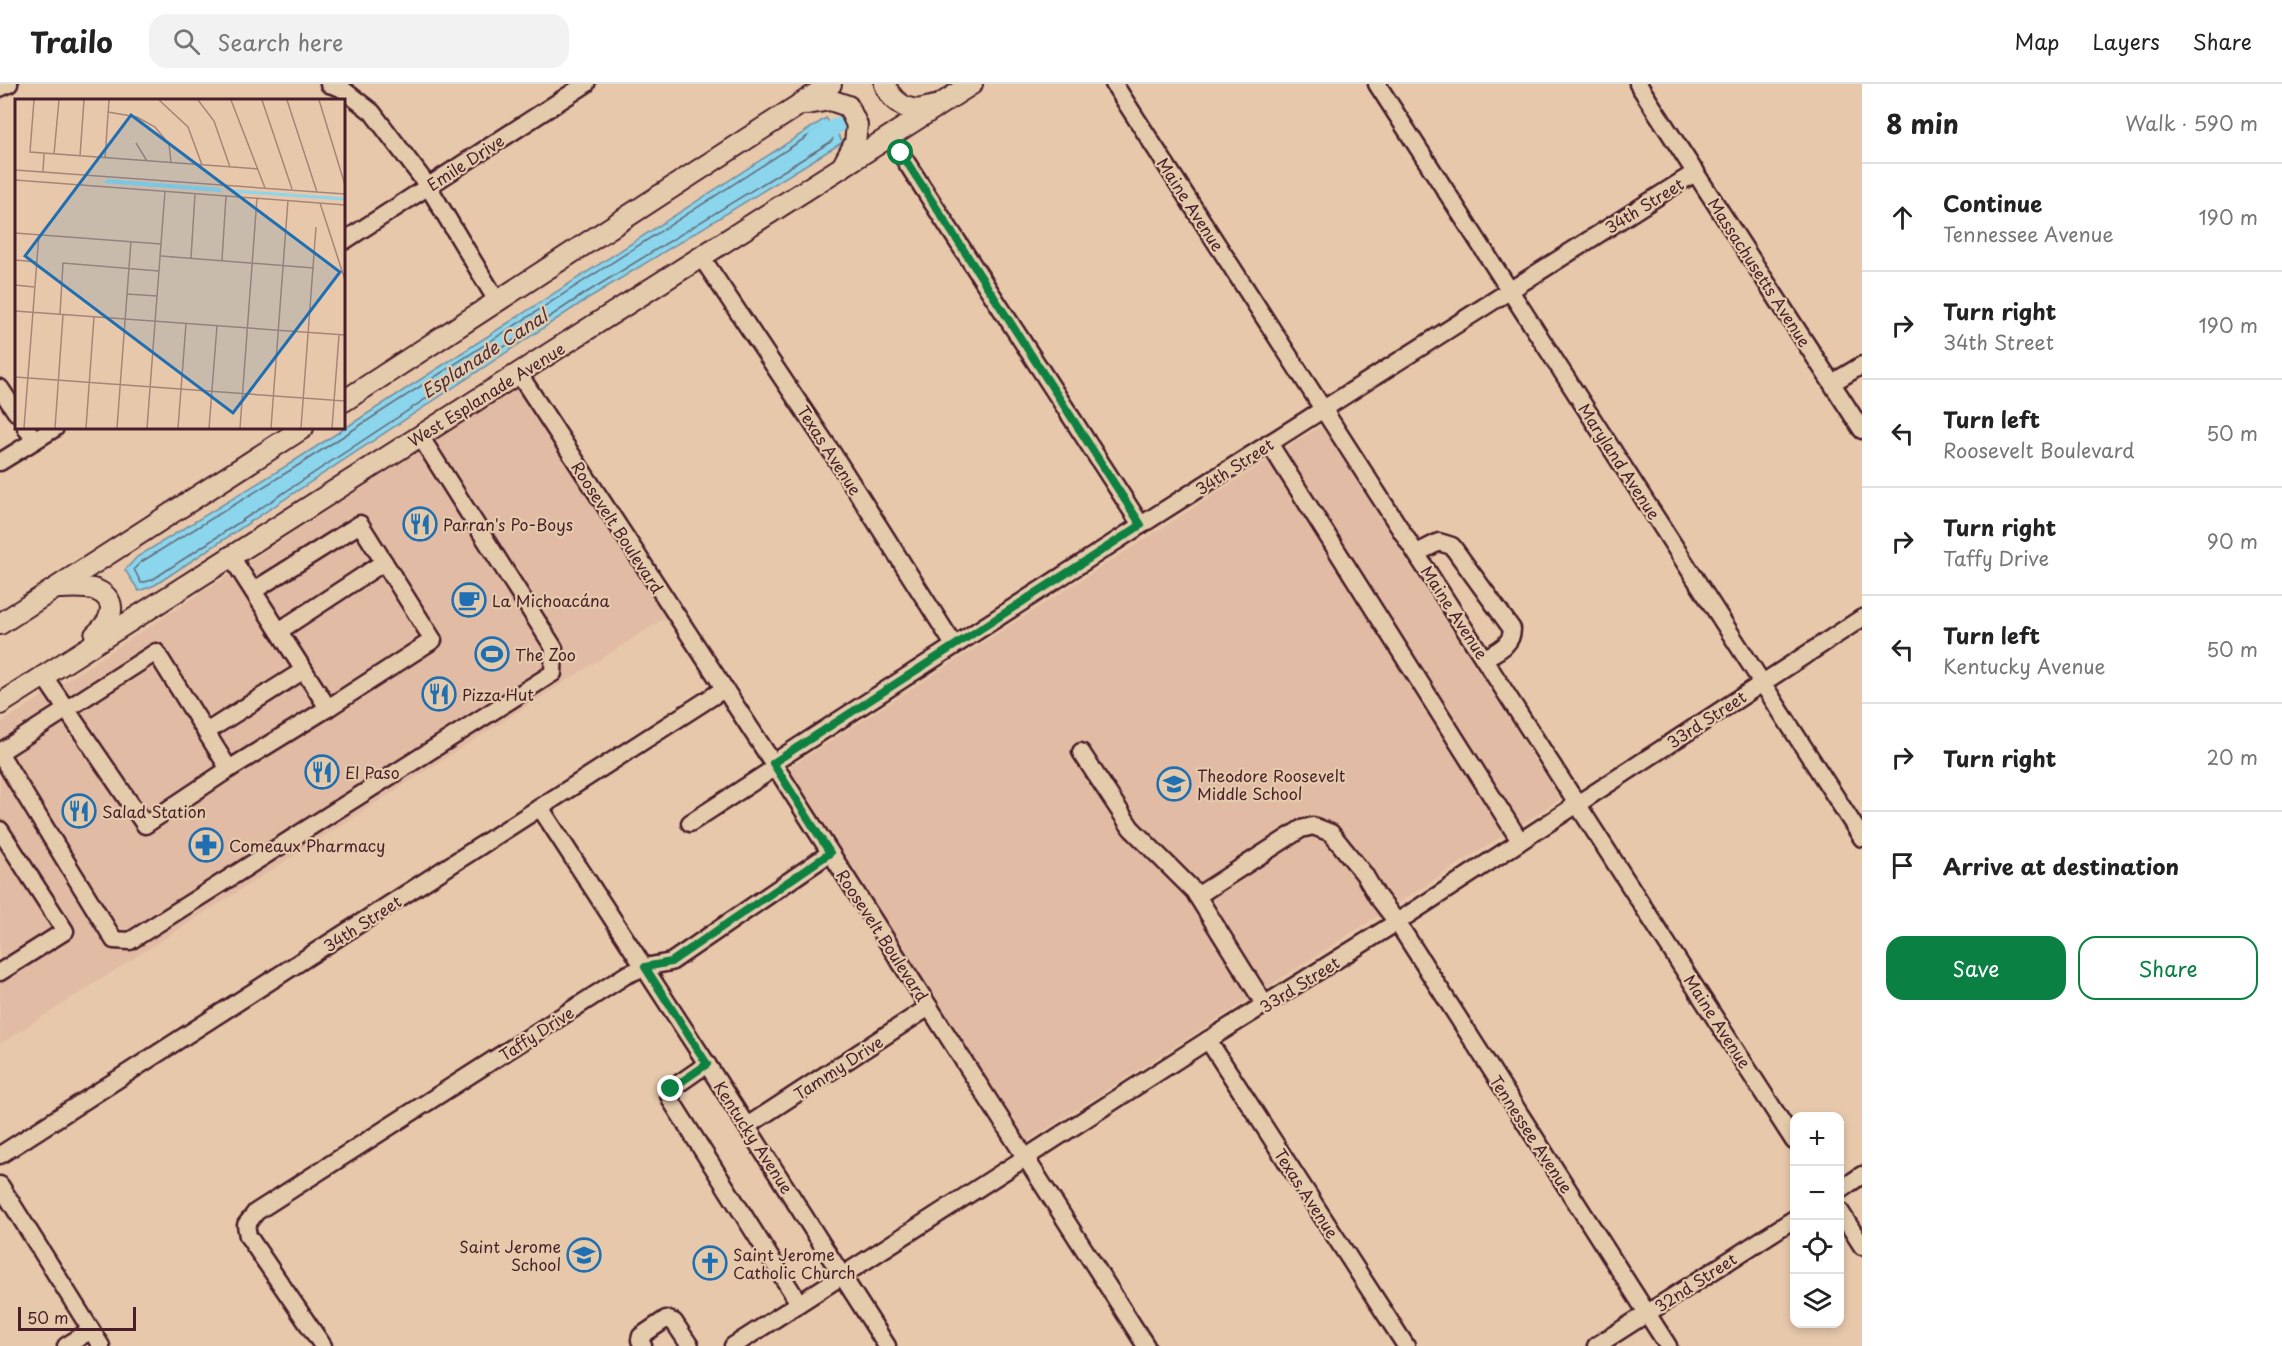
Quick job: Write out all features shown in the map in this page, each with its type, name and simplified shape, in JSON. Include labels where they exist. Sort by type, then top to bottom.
[{"type":"main road","points":[[345,400],[831,84]]},
{"type":"main road","points":[[885,84],[888,93],[895,100],[913,110],[940,105]]},
{"type":"main road","name":"West Esplanade Avenue","points":[[0,704],[230,555],[702,258],[972,84]]},
{"type":"main road","points":[[799,105],[830,100],[848,106],[857,124],[855,142],[841,169]]},
{"type":"main road","points":[[0,624],[301,429]]},
{"type":"main road","points":[[44,675],[100,631],[112,613],[108,601],[98,591],[87,588],[58,588]]},
{"type":"street","points":[[0,88],[9,84]]},
{"type":"street","points":[[329,84],[341,88],[372,112],[428,186],[497,301]]},
{"type":"street","name":"Emile Drive","points":[[345,240],[586,84]]},
{"type":"street","name":"Maine Avenue","points":[[1114,84],[1790,1135]]},
{"type":"street","name":"Maryland Avenue","points":[[1377,84],[1862,838]]},
{"type":"street","name":"Massachusetts Avenue","points":[[1638,84],[1862,430]]},
{"type":"street","points":[[890,137],[1141,525]]},
{"type":"street","name":"34th Street","points":[[690,823],[954,645],[1696,172]]},
{"type":"street","name":"Texas Avenue","points":[[702,258],[833,454],[954,645]]},
{"type":"street","points":[[1832,383],[1862,364]]},
{"type":"street","name":"Roosevelt Boulevard","points":[[519,374],[774,765],[1146,1346]]},
{"type":"street","points":[[0,387],[15,410]]},
{"type":"street","points":[[0,462],[31,434],[50,429]]},
{"type":"street","points":[[229,769],[156,652],[0,753],[114,940],[130,941],[553,673],[554,648],[420,436]]},
{"type":"street","points":[[1269,443],[1520,841]]},
{"type":"street","points":[[44,675],[65,710],[76,722],[146,825],[229,769],[433,640],[360,524],[253,591]]},
{"type":"street","points":[[1417,554],[1439,542],[1452,546],[1512,629],[1512,637],[1507,645],[1485,658]]},
{"type":"street","points":[[230,555],[328,708]]},
{"type":"street","points":[[279,631],[384,562]]},
{"type":"street","name":"33rd Street","points":[[733,1346],[1208,1040],[1397,922],[1862,618]]},
{"type":"street","points":[[206,732],[304,670]]},
{"type":"street","name":"34th Street","points":[[0,1155],[541,809],[724,689]]},
{"type":"street","points":[[1081,752],[1131,828],[1197,896],[1265,1005]]},
{"type":"street","name":"Kentucky Avenue","points":[[541,809],[645,967],[887,1346]]},
{"type":"street","name":"Tennessee Avenue","points":[[1197,896],[1300,829],[1313,826],[1331,833],[1397,922],[1668,1346]]},
{"type":"street","points":[[0,830],[65,931],[0,972]]},
{"type":"street","name":"Taffy Drive","points":[[323,1346],[248,1236],[247,1223],[256,1212],[616,981],[645,967],[671,962],[830,853]]},
{"type":"street","name":"Tammy Drive","points":[[747,1126],[929,1008]]},
{"type":"street","name":"Texas Avenue","points":[[1208,1040],[1406,1346]]},
{"type":"street","points":[[707,1064],[671,1089],[669,1095],[799,1303]]},
{"type":"street","points":[[1844,1187],[1862,1175]]},
{"type":"street","points":[[0,1185],[101,1346]]},
{"type":"street","points":[[1844,1219],[1862,1246]]},
{"type":"street","name":"32nd Street","points":[[1596,1346],[1792,1220]]},
{"type":"street","points":[[643,1346],[641,1336],[666,1319],[674,1322],[690,1346]]},
{"type":"street","points":[[66,1346],[91,1330]]},
{"type":"shaded area","points":[[532,377],[680,608],[0,1044],[0,724]]},
{"type":"shaded area","name":"Theodore Roosevelt Middle School","points":[[1321,426],[1560,799],[1026,1142],[787,769]]},
{"type":"water","points":[[826,118],[843,142],[587,299],[155,585],[139,591],[125,570],[137,557],[345,428]]},
{"type":"waterway","name":"Esplanade Canal","points":[[815,140],[838,125]]},
{"type":"place","name":"Parran's Po-Boys","points":[[420,524]]},
{"type":"place","name":"La Michoacána","points":[[469,600]]},
{"type":"place","name":"The Zoo","points":[[492,654]]},
{"type":"place","name":"Pizza Hut","points":[[439,694]]},
{"type":"place","name":"El Paso","points":[[322,772]]},
{"type":"place","name":"Theodore Roosevelt Middle School","points":[[1174,784]]},
{"type":"place","name":"Salad Station","points":[[79,811]]},
{"type":"place","name":"Comeaux Pharmacy","points":[[206,845]]},
{"type":"place","name":"Saint Jerome School","points":[[584,1255]]},
{"type":"place","name":"Saint Jerome Catholic Church","points":[[710,1263]]},
{"type":"route","points":[[671,1089],[707,1064],[645,967],[671,962],[830,853],[773,763],[1141,525],[901,153]]}]
